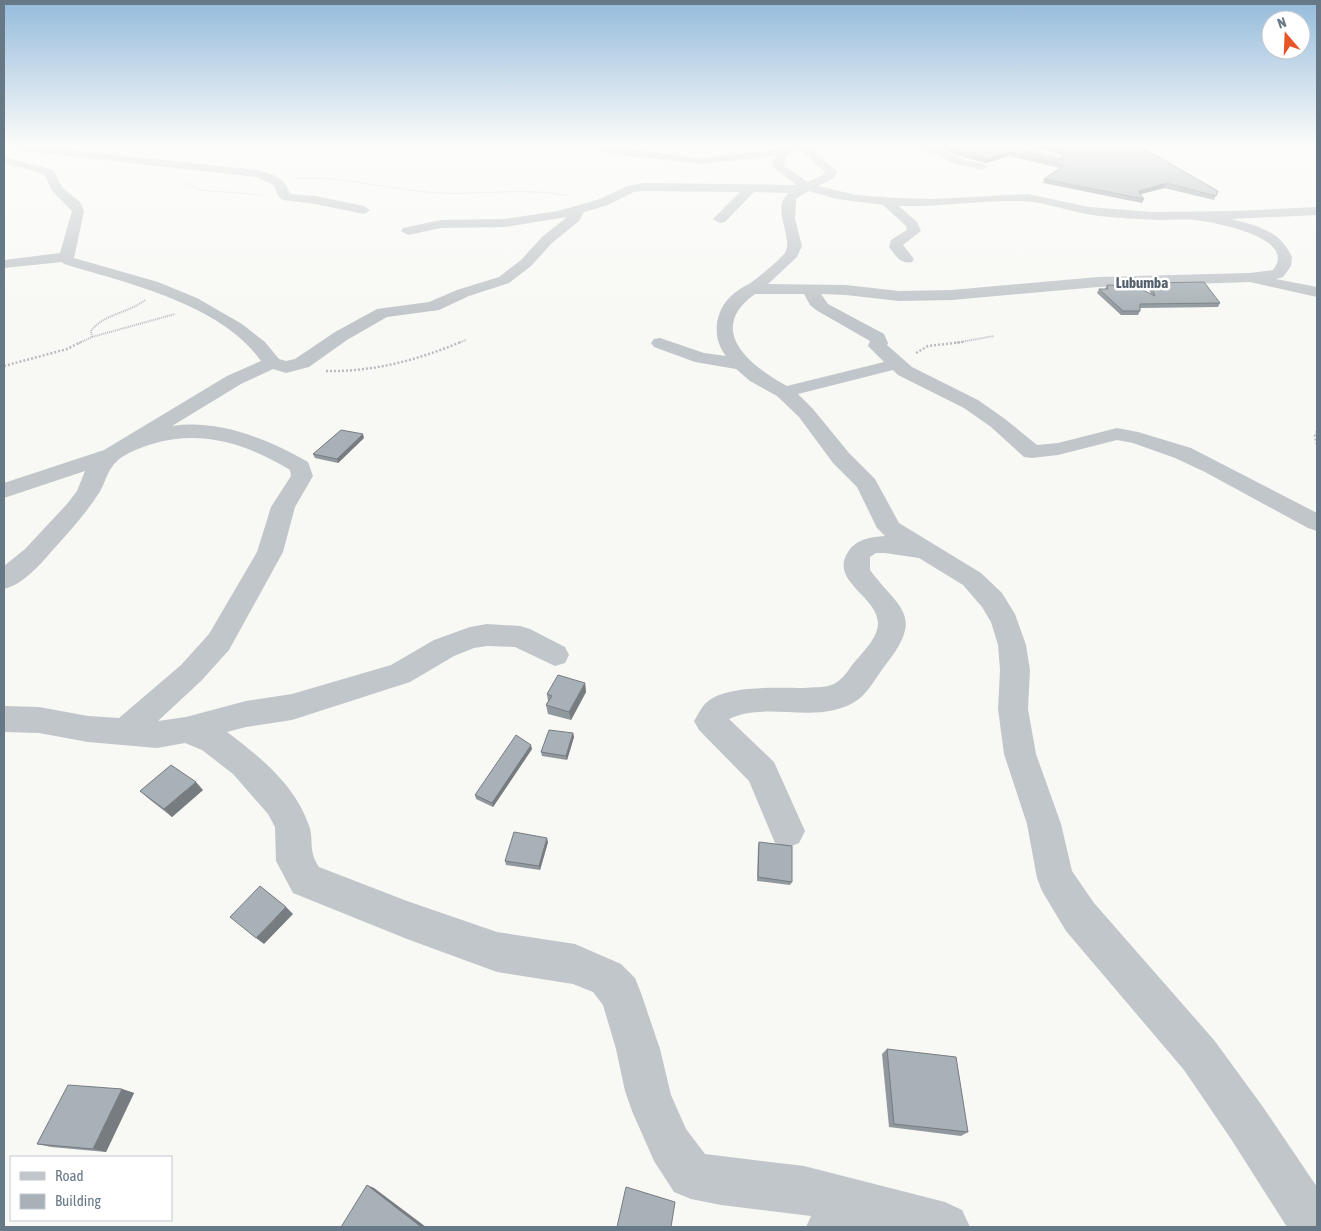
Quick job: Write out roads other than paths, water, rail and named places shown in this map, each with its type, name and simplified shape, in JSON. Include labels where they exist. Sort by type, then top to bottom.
[{"type":"street","points":[[66,257],[78,218],[78,211],[71,201]]},
{"type":"street","points":[[322,201],[364,210]]},
{"type":"street","points":[[408,231],[441,224],[505,223],[559,215],[601,201]]},
{"type":"street","points":[[720,219],[738,201]]},
{"type":"street","points":[[789,201],[788,219],[795,246],[792,254],[736,300],[726,319],[724,330],[728,346],[742,364],[757,377],[784,392],[806,413],[841,458],[866,484],[889,528],[946,561],[972,579],[992,600],[1005,621],[1012,645],[1015,670],[1013,709],[1020,754],[1044,824],[1055,878],[1080,917],[1199,1055],[1247,1123],[1315,1227]]},
{"type":"street","points":[[887,201],[912,225],[914,231],[912,235],[900,240],[896,247],[907,259]]},
{"type":"street","points":[[915,201],[947,203],[967,201]]},
{"type":"street","points":[[1004,201],[1030,212]]},
{"type":"street","points":[[1049,201],[1081,211],[1198,217],[1317,211]]},
{"type":"street","points":[[4,490],[111,454],[133,443],[234,380],[272,363],[286,367],[308,360],[341,336],[383,313],[433,307],[463,293],[504,280],[526,264],[547,240],[574,218],[579,209]]},
{"type":"street","points":[[751,289],[846,290],[899,296],[952,295],[1098,282],[1249,278],[1278,274],[1284,266],[1285,257],[1275,240],[1266,234],[1238,225],[1198,217]]},
{"type":"street","points":[[4,264],[66,257]]},
{"type":"street","points":[[66,257],[69,261],[186,297],[208,308],[248,335],[265,351],[272,363]]},
{"type":"street","points":[[1249,278],[1317,292]]},
{"type":"street","points":[[810,290],[816,302],[822,307],[878,338],[879,343],[877,346],[900,368],[971,404],[1032,452],[1058,449],[1117,434],[1138,438],[1206,463],[1317,523]]},
{"type":"street","points":[[660,343],[701,358],[742,364]]},
{"type":"street","points":[[784,392],[900,368]]},
{"type":"street","points":[[126,731],[191,673],[219,642],[270,552],[283,508],[302,476],[300,467],[282,455],[218,431],[180,431],[133,443]]},
{"type":"street","points":[[4,580],[34,555],[76,509],[88,493],[97,470],[111,454]]},
{"type":"street","points":[[787,831],[762,772],[710,721],[713,712],[722,706],[739,702],[777,702],[824,698],[845,693],[856,682],[886,641],[892,624],[889,609],[856,569],[859,553],[864,548],[888,545],[903,546],[931,554]]},
{"type":"street","points":[[4,719],[39,720],[88,729],[157,735],[186,730],[246,714],[292,706],[400,674],[444,648],[470,638],[487,635],[520,637],[555,655]]},
{"type":"street","points":[[186,730],[213,740],[245,764],[280,803],[292,826],[294,862],[306,880],[407,920],[497,952],[575,964],[607,978],[620,993],[638,1049],[647,1091],[655,1111],[670,1145],[691,1175],[721,1181],[804,1190],[849,1218],[945,1227]]},
{"type":"district","name":"Lubumba","points":[[1142,282]]}]
